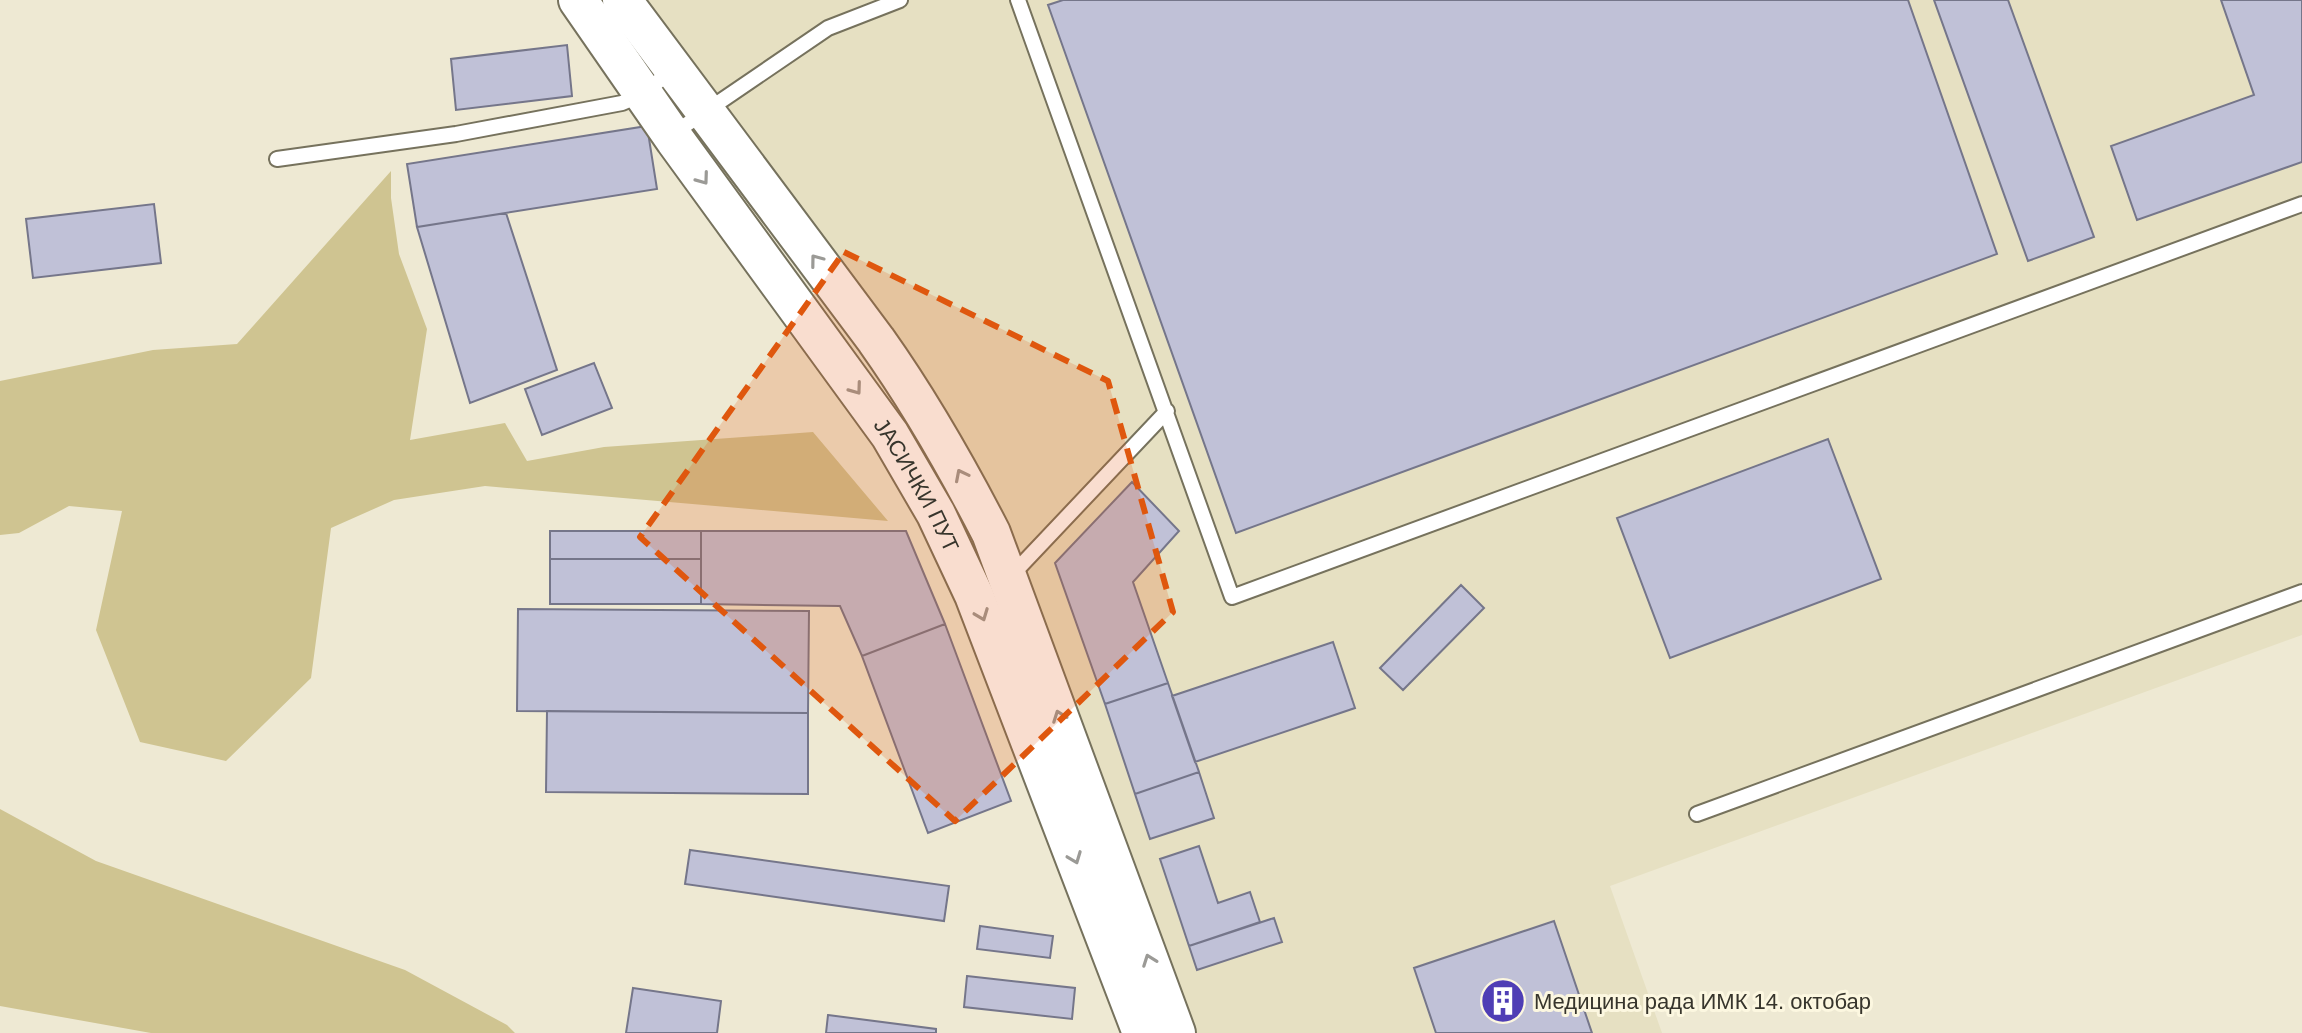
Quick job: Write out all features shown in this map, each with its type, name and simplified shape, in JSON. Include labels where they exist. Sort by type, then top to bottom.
[{"type":"main road","name":"ЈАСИЧКИ ПУТ","points":[[578,0],[671,135],[890,435],[936,514],[974,595],[1142,1033]]},
{"type":"main road","name":"ЈАСИЧКИ ПУТ","points":[[622,0],[914,393],[952,457],[984,520],[1008,580],[1176,1033]]},
{"type":"lane","points":[[671,135],[828,28],[900,0]]},
{"type":"lane","points":[[1018,0],[1232,597],[2302,204]]},
{"type":"lane","points":[[277,159],[456,134],[622,103],[643,94],[673,69]]},
{"type":"lane","points":[[1008,580],[1167,411]]},
{"type":"lane","points":[[1697,814],[2302,592]]},
{"type":"highlighted area","points":[[844,252],[1108,381],[1173,612],[955,821],[640,537]]},
{"type":"shaded area","points":[[624,0],[2302,0],[2302,635],[1610,886],[1662,1033],[1176,1033],[991,533]]},
{"type":"shaded area","points":[[391,171],[391,198],[399,254],[427,329],[410,440],[505,423],[527,461],[604,447],[813,432],[888,521],[485,486],[394,500],[331,528],[311,678],[226,761],[140,742],[96,630],[122,511],[69,506],[19,533],[0,535],[0,381],[153,350],[237,344]]},
{"type":"shaded area","points":[[0,809],[96,861],[405,970],[507,1025],[515,1033],[151,1033],[0,1006]]},
{"type":"building","points":[[1063,0],[1908,0],[1997,254],[1236,533],[1048,5]]},
{"type":"building","points":[[1934,0],[2008,0],[2094,237],[2028,261]]},
{"type":"building","points":[[2221,0],[2302,0],[2302,162],[2137,220],[2111,146],[2254,95]]},
{"type":"building","points":[[567,45],[572,96],[456,110],[451,59]]},
{"type":"building","points":[[647,126],[657,189],[417,227],[407,164]]},
{"type":"building","points":[[154,204],[161,263],[33,278],[26,219]]},
{"type":"building","points":[[506,213],[557,370],[470,403],[417,227]]},
{"type":"building","points":[[594,363],[612,408],[542,435],[525,389]]},
{"type":"building","points":[[1828,439],[1881,579],[1670,658],[1617,518]]},
{"type":"building","points":[[1132,482],[1179,531],[1133,582],[1168,683],[1105,704],[1055,563]]},
{"type":"building","points":[[550,531],[701,531],[701,559],[550,559]]},
{"type":"building","points":[[701,531],[906,531],[945,624],[862,656],[840,606],[701,604]]},
{"type":"building","points":[[550,559],[701,559],[701,604],[550,604]]},
{"type":"building","points":[[1461,585],[1484,608],[1403,690],[1380,668]]},
{"type":"building","points":[[518,609],[809,611],[808,713],[517,711]]},
{"type":"building","points":[[945,624],[1011,801],[928,833],[862,656]]},
{"type":"building","points":[[1333,642],[1355,708],[1195,762],[1172,696]]},
{"type":"building","points":[[1168,683],[1199,772],[1135,794],[1105,704]]},
{"type":"building","points":[[547,711],[808,713],[808,794],[546,792]]},
{"type":"building","points":[[1199,772],[1214,818],[1150,839],[1135,794]]},
{"type":"building","points":[[1199,846],[1218,903],[1250,892],[1260,922],[1189,946],[1160,859]]},
{"type":"building","points":[[690,850],[949,886],[944,921],[685,884]]},
{"type":"building","points":[[1274,918],[1282,942],[1197,970],[1189,946]]},
{"type":"building","name":"Медицина рада ИМК 14. октобар","points":[[1554,921],[1592,1033],[1436,1033],[1414,968]]},
{"type":"building","points":[[980,926],[1053,936],[1050,958],[977,949]]},
{"type":"building","points":[[967,976],[1075,988],[1072,1019],[964,1007]]},
{"type":"building","points":[[633,988],[721,1001],[717,1033],[626,1033]]},
{"type":"building","points":[[828,1015],[936,1029],[936,1033],[826,1033]]},
{"type":"place","name":"Медицина рада ИМК 14. октобар","points":[[1503,1001]]}]
